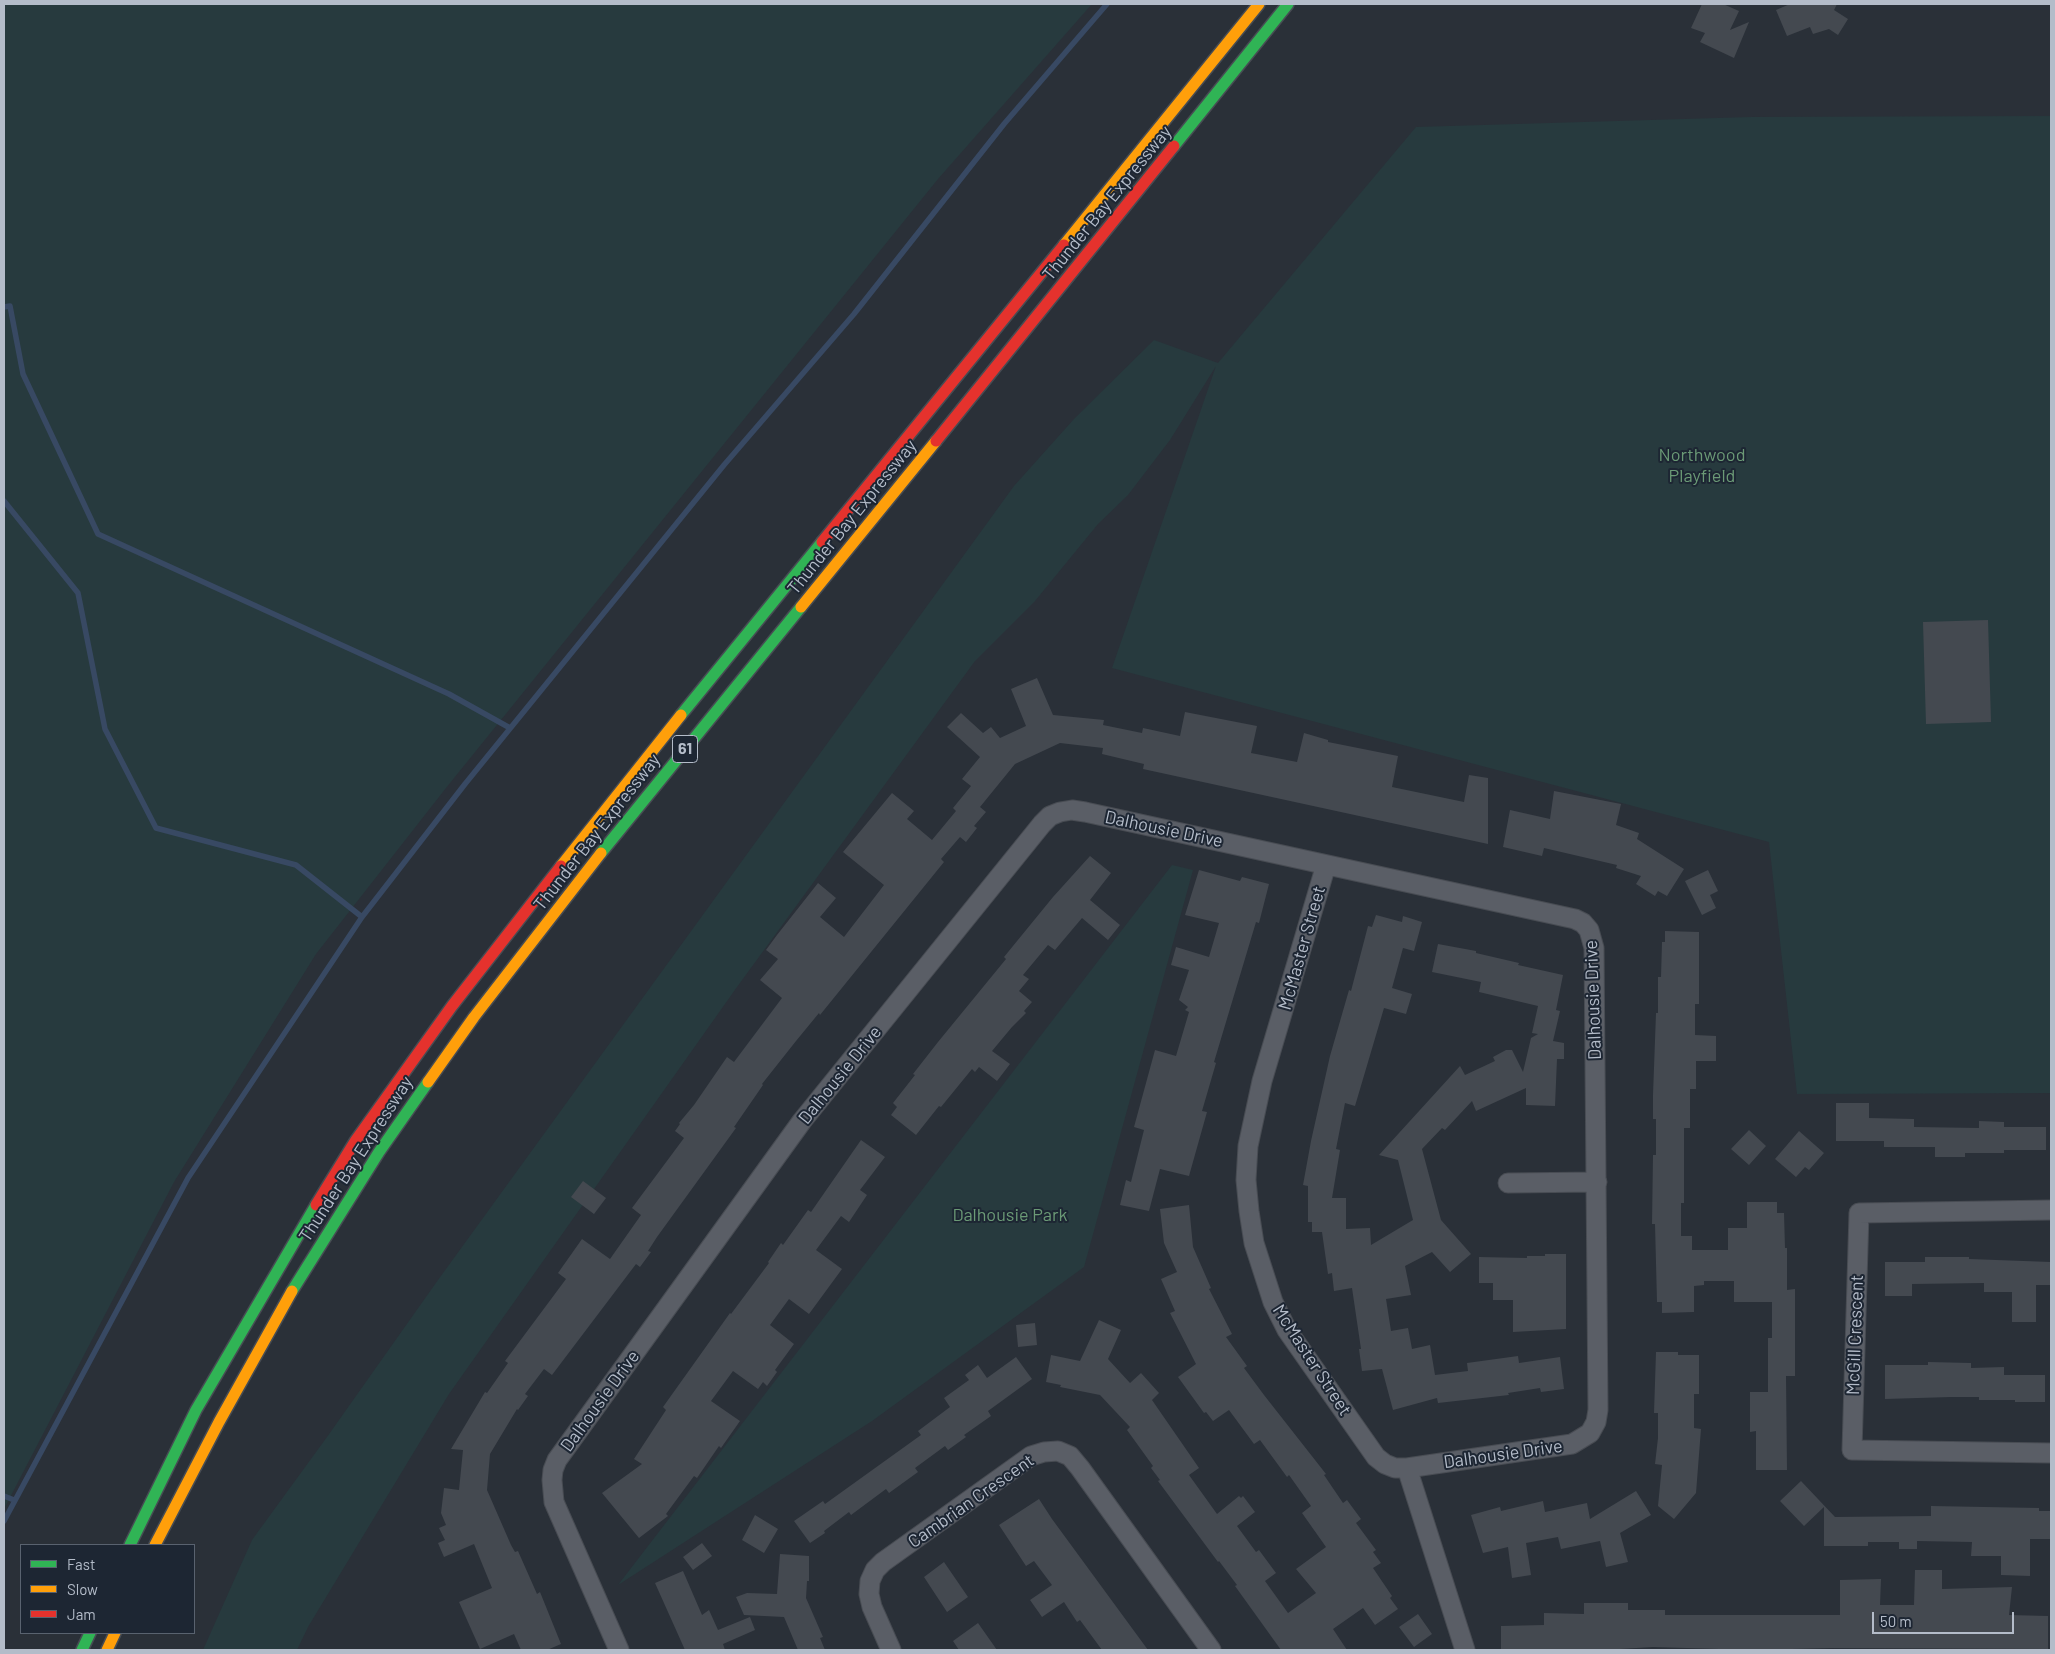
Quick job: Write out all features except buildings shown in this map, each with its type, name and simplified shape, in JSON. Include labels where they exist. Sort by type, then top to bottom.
[{"type":"highway","name":"Thunder Bay Expressway","points":[[130,1544],[196,1410],[270,1282],[356,1140],[452,1006],[625,784],[1259,4]]},
{"type":"highway","name":"Thunder Bay Expressway","points":[[156,1544],[219,1422],[291,1292],[378,1152],[474,1017],[633,814],[1046,306],[1288,4]]},
{"type":"highway","points":[[82,1650],[90,1634]]},
{"type":"highway","points":[[107,1650],[115,1634]]},
{"type":"street","name":"Dalhousie Drive","points":[[619,1650],[554,1502],[552,1480],[553,1470],[558,1460],[802,1121],[1042,824],[1050,816],[1060,812],[1072,810],[1575,919],[1589,930],[1594,948],[1598,1410],[1596,1422],[1590,1433],[1572,1444],[1407,1468]]},
{"type":"street","name":"McMaster Street","points":[[1326,865],[1254,1113],[1248,1146],[1246,1180],[1249,1212],[1254,1244],[1262,1272],[1273,1302],[1287,1330],[1376,1457],[1385,1464],[1395,1468],[1407,1468]]},
{"type":"street","points":[[1508,1183],[1597,1182]]},
{"type":"street","name":"McGill Crescent","points":[[2051,1210],[1859,1213],[1852,1450],[2051,1454]]},
{"type":"street","name":"Cambrian Crescent","points":[[891,1650],[872,1607],[869,1594],[870,1581],[875,1570],[883,1562],[1031,1456],[1044,1452],[1058,1451],[1070,1456],[1080,1468],[1211,1650]]},
{"type":"street","points":[[1407,1468],[1465,1650]]},
{"type":"green space","points":[[4,4],[1092,4],[938,179],[446,788],[316,954],[174,1182],[4,1509]]},
{"type":"green space","name":"Northwood Playfield","points":[[2051,116],[2051,1093],[1797,1094],[1769,842],[1112,668],[1216,366],[1170,440],[1128,495],[1098,524],[1035,601],[975,661],[737,987],[449,1394],[308,1627],[297,1650],[203,1650],[252,1540],[438,1280],[1014,486],[1074,419],[1154,340],[1218,363],[1416,127],[1751,117]]},
{"type":"green space","name":"Dalhousie Park","points":[[1172,865],[1193,870],[1084,1267],[872,1421],[618,1585]]},
{"type":"waterway","points":[[4,1521],[188,1178],[362,917],[465,784],[724,465],[854,314],[1004,124],[1107,4]]},
{"type":"waterway","points":[[4,307],[10,306],[23,374],[98,534],[449,694],[510,728]]},
{"type":"waterway","points":[[4,501],[78,593],[105,729],[156,828],[296,865],[362,917]]},
{"type":"waterway","points":[[4,1496],[14,1500]]},
{"type":"traffic: fast","points":[[1174,146],[1288,4]]},
{"type":"traffic: fast","points":[[681,715],[822,542]]},
{"type":"traffic: fast","points":[[601,853],[801,607]]},
{"type":"traffic: fast","points":[[292,1291],[379,1152],[428,1082]]},
{"type":"traffic: fast","points":[[130,1544],[196,1410],[316,1205]]},
{"type":"traffic: fast","points":[[82,1650],[90,1634]]},
{"type":"traffic: slow","points":[[1064,245],[1259,4]]},
{"type":"traffic: slow","points":[[801,607],[936,441]]},
{"type":"traffic: slow","points":[[561,866],[681,715]]},
{"type":"traffic: slow","points":[[428,1082],[474,1017],[601,853]]},
{"type":"traffic: slow","points":[[156,1544],[219,1422],[292,1291]]},
{"type":"traffic: slow","points":[[107,1650],[115,1634]]},
{"type":"traffic: jam","points":[[936,441],[1174,146]]},
{"type":"traffic: jam","points":[[822,542],[1064,245]]},
{"type":"traffic: jam","points":[[316,1205],[356,1140],[452,1006],[561,866]]}]
